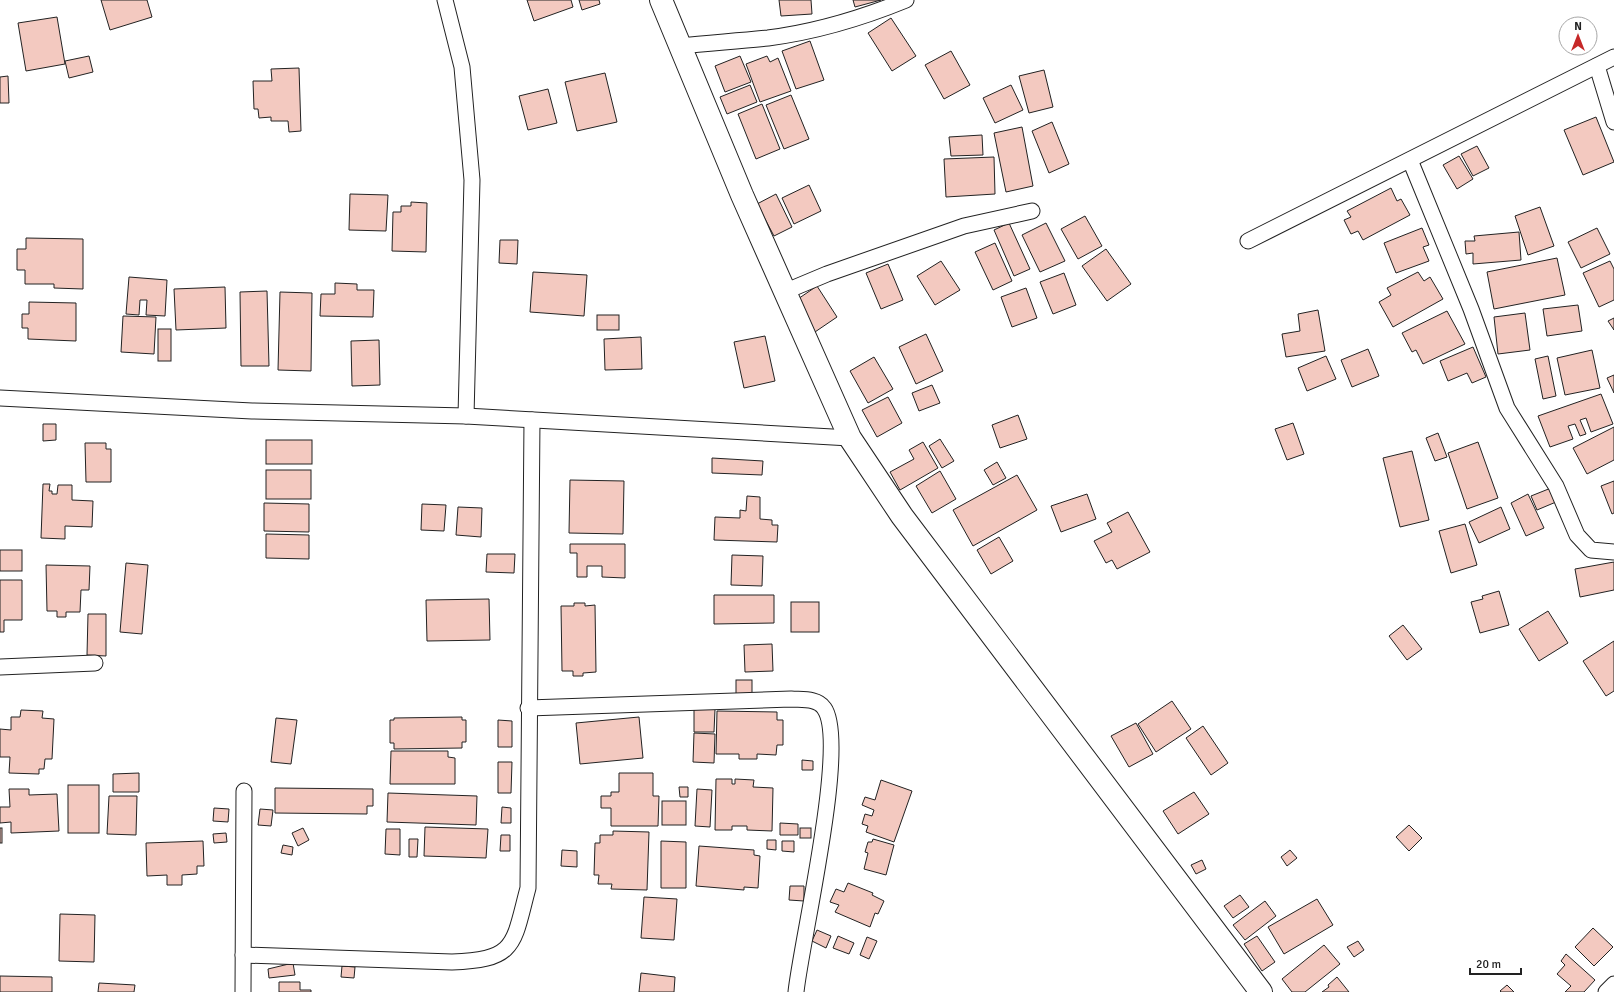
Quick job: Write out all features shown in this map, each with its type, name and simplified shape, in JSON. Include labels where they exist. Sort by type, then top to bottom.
[{"type":"street","points":[[445,0],[462,67],[472,180],[466,416]]},
{"type":"street","points":[[660,0],[784,292],[850,438],[902,516],[1261,992]]},
{"type":"street","points":[[680,46],[769,37],[812,29],[875,12],[906,0]]},
{"type":"street","points":[[1248,241],[1614,57]]},
{"type":"street","points":[[1597,66],[1614,122]]},
{"type":"street","points":[[1410,160],[1471,309],[1507,408],[1556,486],[1577,535],[1590,550],[1614,552]]},
{"type":"street","points":[[784,292],[827,274],[964,226],[1032,211]]},
{"type":"street","points":[[0,398],[252,411],[466,416],[850,438]]},
{"type":"street","points":[[243,956],[452,962],[477,961],[500,954],[513,941],[528,888],[528,708],[532,420]]},
{"type":"street","points":[[0,667],[95,663]]},
{"type":"street","points":[[528,708],[791,700],[815,700],[824,708],[831,722],[831,748],[827,798],[814,888],[796,992]]},
{"type":"street","points":[[243,992],[244,791]]},
{"type":"street","points":[[1606,992],[1614,984]]},
{"type":"building","points":[[101,0],[147,0],[152,17],[110,30]]},
{"type":"building","points":[[527,0],[571,0],[573,7],[534,21]]},
{"type":"building","points":[[579,0],[599,0],[600,4],[582,10]]},
{"type":"building","points":[[779,0],[811,0],[812,14],[781,16]]},
{"type":"building","points":[[853,0],[881,0],[855,7]]},
{"type":"building","points":[[57,17],[65,64],[26,71],[18,23]]},
{"type":"building","points":[[891,18],[916,56],[892,71],[868,33]]},
{"type":"building","points":[[810,41],[824,80],[796,89],[782,51]]},
{"type":"building","points":[[951,51],[970,85],[944,99],[925,65]]},
{"type":"building","points":[[89,56],[93,72],[69,78],[65,61]]},
{"type":"building","points":[[740,56],[751,82],[725,92],[715,66]]},
{"type":"building","points":[[767,56],[770,62],[778,58],[791,91],[760,102],[746,64]]},
{"type":"building","points":[[299,68],[301,131],[289,132],[288,121],[271,121],[271,117],[259,118],[258,109],[254,109],[253,81],[272,81],[271,69]]},
{"type":"building","points":[[1044,70],[1053,107],[1029,113],[1019,76]]},
{"type":"building","points":[[605,73],[617,122],[577,131],[565,82]]},
{"type":"building","points":[[8,76],[9,103],[0,103],[0,77]]},
{"type":"building","points":[[750,85],[757,102],[727,114],[720,97]]},
{"type":"building","points":[[1011,85],[1023,110],[995,123],[983,98]]},
{"type":"building","points":[[548,89],[557,123],[528,130],[519,96]]},
{"type":"building","points":[[791,95],[809,139],[784,149],[766,105]]},
{"type":"building","points":[[762,104],[780,149],[756,159],[738,114]]},
{"type":"building","points":[[1596,117],[1614,162],[1583,175],[1564,130]]},
{"type":"building","points":[[1052,122],[1069,164],[1049,173],[1032,131]]},
{"type":"building","points":[[1022,127],[1033,186],[1006,192],[994,133]]},
{"type":"building","points":[[982,135],[983,155],[951,156],[949,137]]},
{"type":"building","points":[[1477,146],[1489,168],[1473,176],[1461,154]]},
{"type":"building","points":[[1459,156],[1473,179],[1457,189],[1443,165]]},
{"type":"building","points":[[994,157],[995,194],[946,197],[944,159]]},
{"type":"building","points":[[809,185],[821,211],[794,224],[782,198]]},
{"type":"building","points":[[1391,188],[1397,201],[1401,199],[1410,215],[1363,240],[1358,231],[1351,234],[1344,220],[1351,217],[1347,211]]},
{"type":"building","points":[[350,194],[388,195],[386,231],[349,230]]},
{"type":"building","points":[[776,194],[792,227],[774,236],[757,204]]},
{"type":"building","points":[[411,202],[427,203],[426,252],[392,251],[393,212],[401,212],[401,206],[411,206]]},
{"type":"building","points":[[1540,207],[1554,246],[1528,255],[1515,216]]},
{"type":"building","points":[[1085,216],[1102,246],[1078,259],[1061,229]]},
{"type":"building","points":[[1009,223],[1030,269],[1014,276],[994,230]]},
{"type":"building","points":[[1046,223],[1065,261],[1040,272],[1022,235]]},
{"type":"building","points":[[1422,228],[1429,245],[1423,247],[1429,261],[1396,273],[1384,243]]},
{"type":"building","points":[[1597,228],[1610,254],[1581,268],[1568,242]]},
{"type":"building","points":[[1519,232],[1521,260],[1473,264],[1473,253],[1466,254],[1465,241],[1475,241],[1474,236]]},
{"type":"building","points":[[26,238],[83,239],[83,289],[54,288],[54,284],[25,284],[25,270],[17,270],[17,249],[26,249]]},
{"type":"building","points":[[500,240],[518,240],[517,264],[499,263]]},
{"type":"building","points":[[995,243],[1012,281],[993,290],[975,252]]},
{"type":"building","points":[[1106,249],[1131,284],[1107,301],[1082,266]]},
{"type":"building","points":[[1557,258],[1565,295],[1494,309],[1487,272]]},
{"type":"building","points":[[941,261],[960,290],[935,305],[917,276]]},
{"type":"building","points":[[1610,261],[1614,269],[1614,300],[1599,307],[1583,273]]},
{"type":"building","points":[[888,264],[903,300],[881,309],[866,273]]},
{"type":"building","points":[[533,272],[587,275],[584,316],[530,312]]},
{"type":"building","points":[[1418,272],[1424,281],[1430,277],[1443,299],[1393,327],[1379,302],[1391,295],[1387,288]]},
{"type":"building","points":[[1064,273],[1076,305],[1053,314],[1040,282]]},
{"type":"building","points":[[129,277],[167,280],[165,316],[146,315],[147,300],[140,300],[139,315],[126,314]]},
{"type":"building","points":[[335,283],[357,284],[357,290],[374,290],[373,317],[320,316],[321,294],[335,294]]},
{"type":"building","points":[[817,286],[837,317],[812,334],[792,303]]},
{"type":"building","points":[[225,287],[226,328],[176,330],[174,289]]},
{"type":"building","points":[[1026,288],[1037,318],[1012,327],[1001,297]]},
{"type":"building","points":[[267,291],[269,366],[241,366],[240,292]]},
{"type":"building","points":[[280,292],[312,293],[311,371],[278,370]]},
{"type":"building","points":[[29,302],[76,303],[76,341],[28,339],[28,328],[22,328],[22,314],[29,314]]},
{"type":"building","points":[[1578,305],[1582,331],[1547,336],[1543,309]]},
{"type":"building","points":[[1318,310],[1325,351],[1286,357],[1282,334],[1300,331],[1298,314]]},
{"type":"building","points":[[1447,311],[1465,344],[1423,364],[1416,350],[1412,352],[1402,333]]},
{"type":"building","points":[[1525,313],[1530,350],[1498,354],[1494,317]]},
{"type":"building","points":[[597,315],[619,315],[619,330],[597,330]]},
{"type":"building","points":[[123,316],[156,317],[154,354],[121,352]]},
{"type":"building","points":[[1614,318],[1614,330],[1608,321]]},
{"type":"building","points":[[158,329],[171,329],[171,361],[158,361]]},
{"type":"building","points":[[926,334],[943,371],[916,384],[899,347]]},
{"type":"building","points":[[765,336],[775,381],[744,388],[734,342]]},
{"type":"building","points":[[641,337],[642,369],[605,370],[604,339]]},
{"type":"building","points":[[379,340],[380,385],[352,386],[351,341]]},
{"type":"building","points":[[1473,347],[1486,377],[1472,383],[1467,373],[1448,381],[1440,361]]},
{"type":"building","points":[[1368,349],[1379,376],[1352,387],[1341,360]]},
{"type":"building","points":[[1592,350],[1600,388],[1565,395],[1557,358]]},
{"type":"building","points":[[1326,356],[1336,379],[1307,391],[1298,368]]},
{"type":"building","points":[[1548,356],[1556,396],[1543,399],[1535,359]]},
{"type":"building","points":[[874,357],[893,389],[868,403],[850,371]]},
{"type":"building","points":[[1614,375],[1614,393],[1607,378]]},
{"type":"building","points":[[932,385],[940,403],[919,411],[912,393]]},
{"type":"building","points":[[1601,394],[1613,424],[1591,432],[1586,418],[1580,420],[1586,434],[1580,436],[1575,424],[1568,426],[1573,439],[1550,447],[1538,416]]},
{"type":"building","points":[[888,397],[902,423],[877,437],[862,410]]},
{"type":"building","points":[[1018,415],[1027,439],[1000,448],[992,425]]},
{"type":"building","points":[[1293,423],[1304,454],[1287,460],[1275,429]]},
{"type":"building","points":[[43,424],[56,424],[56,440],[43,441]]},
{"type":"building","points":[[1614,427],[1614,460],[1587,474],[1573,448]]},
{"type":"building","points":[[1438,433],[1447,457],[1435,461],[1426,438]]},
{"type":"building","points":[[940,439],[954,461],[942,468],[929,446]]},
{"type":"building","points":[[266,440],[312,440],[312,464],[266,464]]},
{"type":"building","points":[[923,442],[938,468],[900,490],[890,472],[914,459],[909,450]]},
{"type":"building","points":[[1478,442],[1498,498],[1467,509],[1448,453]]},
{"type":"building","points":[[85,443],[106,443],[106,449],[111,449],[111,482],[86,482]]},
{"type":"building","points":[[1412,451],[1429,520],[1400,527],[1383,458]]},
{"type":"building","points":[[712,458],[763,461],[762,475],[712,473]]},
{"type":"building","points":[[997,462],[1006,478],[993,485],[984,470]]},
{"type":"building","points":[[266,470],[311,470],[311,499],[266,499]]},
{"type":"building","points":[[940,471],[956,499],[932,513],[916,486]]},
{"type":"building","points":[[1017,475],[1037,510],[973,546],[953,510]]},
{"type":"building","points":[[570,480],[624,481],[623,534],[569,533]]},
{"type":"building","points":[[1614,481],[1614,513],[1612,514],[1601,486]]},
{"type":"building","points":[[43,484],[50,484],[49,491],[52,491],[52,494],[57,494],[58,485],[72,485],[72,500],[93,501],[92,527],[65,526],[65,539],[41,538]]},
{"type":"building","points":[[1551,488],[1556,502],[1537,510],[1531,496]]},
{"type":"building","points":[[1087,494],[1096,519],[1061,532],[1051,506]]},
{"type":"building","points":[[1528,494],[1544,528],[1526,536],[1511,503]]},
{"type":"building","points":[[747,496],[760,497],[760,519],[772,520],[772,525],[778,525],[777,542],[714,540],[715,517],[740,518],[740,510],[746,511]]},
{"type":"building","points":[[264,503],[309,504],[309,532],[264,531]]},
{"type":"building","points":[[422,504],[446,505],[444,531],[421,530]]},
{"type":"building","points":[[458,507],[482,508],[481,537],[456,535]]},
{"type":"building","points":[[1501,507],[1510,529],[1479,543],[1469,522]]},
{"type":"building","points":[[1128,512],[1150,552],[1117,569],[1112,560],[1106,563],[1094,541],[1112,532],[1107,523]]},
{"type":"building","points":[[1465,524],[1477,565],[1451,573],[1439,531]]},
{"type":"building","points":[[266,534],[309,535],[309,559],[266,558]]},
{"type":"building","points":[[999,537],[1013,561],[991,574],[977,550]]},
{"type":"building","points":[[570,544],[625,544],[625,578],[602,577],[602,566],[587,566],[587,577],[577,577],[577,553],[570,553]]},
{"type":"building","points":[[0,550],[22,550],[22,571],[0,571]]},
{"type":"building","points":[[487,554],[515,554],[514,573],[486,572]]},
{"type":"building","points":[[732,555],[763,556],[762,586],[731,585]]},
{"type":"building","points":[[1614,562],[1614,590],[1580,597],[1575,569]]},
{"type":"building","points":[[126,563],[148,565],[142,634],[120,632]]},
{"type":"building","points":[[46,565],[90,566],[89,590],[81,590],[80,612],[66,612],[66,617],[57,617],[57,611],[47,611]]},
{"type":"building","points":[[0,580],[22,580],[22,620],[4,620],[4,632],[0,632]]},
{"type":"building","points":[[1499,591],[1509,625],[1480,633],[1471,602],[1483,599],[1482,596]]},
{"type":"building","points":[[714,595],[774,595],[774,623],[714,624]]},
{"type":"building","points":[[489,599],[490,640],[427,641],[426,600]]},
{"type":"building","points":[[791,602],[819,602],[819,632],[791,632]]},
{"type":"building","points":[[574,603],[585,603],[585,606],[595,605],[596,672],[583,673],[583,676],[573,676],[573,671],[562,671],[561,606],[574,606]]},
{"type":"building","points":[[1548,611],[1568,643],[1539,661],[1519,629]]},
{"type":"building","points":[[88,614],[106,614],[106,656],[87,655]]},
{"type":"building","points":[[1403,625],[1422,649],[1407,660],[1389,636]]},
{"type":"building","points":[[1614,641],[1614,691],[1606,696],[1583,661]]},
{"type":"building","points":[[772,644],[773,671],[745,672],[744,645]]},
{"type":"building","points":[[736,680],[752,680],[752,694],[736,694]]},
{"type":"building","points":[[1172,701],[1191,729],[1156,752],[1138,724]]},
{"type":"building","points":[[694,709],[715,709],[714,732],[694,732]]},
{"type":"building","points":[[21,710],[43,711],[42,718],[54,719],[52,759],[45,759],[44,769],[39,769],[39,774],[9,773],[10,757],[0,757],[0,729],[11,730],[11,717],[20,717]]},
{"type":"building","points":[[717,711],[777,712],[777,720],[783,720],[783,745],[777,745],[776,755],[757,754],[757,759],[739,759],[739,754],[716,754]]},
{"type":"building","points":[[462,717],[462,720],[466,720],[466,742],[462,742],[462,748],[394,749],[394,743],[390,743],[390,720],[394,720],[394,718]]},
{"type":"building","points":[[639,717],[643,758],[580,764],[576,723]]},
{"type":"building","points":[[276,718],[297,720],[291,764],[271,762]]},
{"type":"building","points":[[498,720],[512,721],[512,747],[498,747]]},
{"type":"building","points":[[1136,723],[1153,754],[1129,767],[1111,736]]},
{"type":"building","points":[[1203,726],[1228,763],[1211,775],[1186,738]]},
{"type":"building","points":[[694,733],[715,734],[714,763],[693,762]]},
{"type":"building","points":[[391,751],[448,751],[448,757],[455,758],[455,784],[390,784]]},
{"type":"building","points":[[802,760],[813,761],[813,770],[802,770]]},
{"type":"building","points":[[498,762],[512,762],[511,793],[498,793]]},
{"type":"building","points":[[139,773],[139,792],[113,792],[113,774]]},
{"type":"building","points":[[619,773],[653,773],[653,796],[659,796],[658,826],[611,826],[611,808],[601,808],[601,796],[611,796],[611,792],[619,792]]},
{"type":"building","points":[[716,779],[732,779],[732,784],[735,784],[735,779],[754,780],[753,787],[773,788],[772,831],[747,830],[747,826],[732,826],[732,830],[715,830]]},
{"type":"building","points":[[881,780],[912,791],[894,842],[866,832],[868,826],[862,824],[865,814],[872,816],[874,810],[862,805],[865,797],[875,800]]},
{"type":"building","points":[[68,785],[99,785],[99,833],[68,833]]},
{"type":"building","points":[[679,787],[688,787],[688,797],[680,797]]},
{"type":"building","points":[[275,788],[373,789],[373,806],[367,806],[367,814],[275,813]]},
{"type":"building","points":[[9,789],[29,789],[29,795],[57,794],[59,831],[11,833],[11,822],[0,823],[0,807],[10,807]]},
{"type":"building","points":[[697,789],[712,790],[710,827],[695,826]]},
{"type":"building","points":[[1194,792],[1209,814],[1178,834],[1163,811]]},
{"type":"building","points":[[388,793],[477,796],[476,825],[387,822]]},
{"type":"building","points":[[109,796],[137,796],[136,835],[107,834]]},
{"type":"building","points":[[662,801],[686,801],[686,825],[662,825]]},
{"type":"building","points":[[502,807],[511,808],[511,823],[501,823]]},
{"type":"building","points":[[214,808],[229,809],[228,822],[213,821]]},
{"type":"building","points":[[260,809],[273,810],[271,826],[258,825]]},
{"type":"building","points":[[780,823],[798,824],[798,835],[780,835]]},
{"type":"building","points":[[1409,825],[1422,838],[1409,851],[1396,837]]},
{"type":"building","points":[[425,827],[488,829],[486,858],[424,856]]},
{"type":"building","points":[[0,828],[2,828],[2,843],[0,843]]},
{"type":"building","points":[[303,828],[309,840],[298,846],[292,833]]},
{"type":"building","points":[[800,828],[811,828],[811,838],[800,838]]},
{"type":"building","points":[[386,829],[400,829],[400,855],[385,854]]},
{"type":"building","points":[[613,831],[649,832],[647,890],[611,889],[612,884],[598,884],[599,875],[594,875],[595,843],[600,843],[600,835],[613,835]]},
{"type":"building","points":[[226,833],[227,842],[214,843],[213,834]]},
{"type":"building","points":[[501,835],[510,835],[510,851],[500,851]]},
{"type":"building","points":[[409,839],[418,839],[417,857],[409,857]]},
{"type":"building","points":[[873,839],[894,845],[886,875],[864,869],[868,853],[865,852],[868,842],[872,842]]},
{"type":"building","points":[[767,840],[776,840],[776,850],[767,849]]},
{"type":"building","points":[[203,841],[204,866],[197,866],[197,874],[182,875],[182,885],[167,885],[167,875],[147,876],[146,843]]},
{"type":"building","points":[[661,841],[686,842],[686,888],[661,888]]},
{"type":"building","points":[[782,841],[794,841],[794,852],[782,851]]},
{"type":"building","points":[[283,845],[293,847],[292,855],[281,853]]},
{"type":"building","points":[[699,846],[754,850],[754,855],[760,856],[758,888],[744,887],[744,890],[696,886]]},
{"type":"building","points":[[562,850],[577,851],[577,867],[561,866]]},
{"type":"building","points":[[1290,850],[1297,858],[1287,866],[1281,857]]},
{"type":"building","points":[[1202,860],[1206,869],[1196,874],[1191,865]]},
{"type":"building","points":[[848,883],[873,893],[872,895],[884,901],[878,914],[875,913],[870,927],[835,912],[839,905],[830,902],[836,889],[844,892]]},
{"type":"building","points":[[790,886],[804,886],[804,901],[789,900]]},
{"type":"building","points":[[1240,895],[1249,907],[1233,918],[1224,906]]},
{"type":"building","points":[[644,897],[677,899],[674,940],[641,938]]},
{"type":"building","points":[[1317,899],[1333,925],[1284,954],[1268,927]]},
{"type":"building","points":[[1265,901],[1276,916],[1245,940],[1233,925]]},
{"type":"building","points":[[60,914],[95,915],[94,962],[59,961]]},
{"type":"building","points":[[1593,928],[1613,947],[1594,966],[1575,947]]},
{"type":"building","points":[[817,930],[831,936],[826,948],[812,941]]},
{"type":"building","points":[[838,936],[854,943],[849,954],[833,948]]},
{"type":"building","points":[[1257,936],[1275,962],[1262,971],[1244,944]]},
{"type":"building","points":[[867,937],[877,941],[869,959],[860,955]]},
{"type":"building","points":[[1358,941],[1364,950],[1354,957],[1347,947]]},
{"type":"building","points":[[1324,945],[1340,964],[1305,992],[1292,992],[1282,979]]},
{"type":"building","points":[[1566,954],[1595,980],[1584,992],[1565,992],[1571,986],[1557,974],[1565,965],[1561,961]]},
{"type":"building","points":[[293,963],[295,975],[269,978],[268,969]]},
{"type":"building","points":[[342,966],[355,967],[354,978],[341,977]]},
{"type":"building","points":[[641,973],[675,977],[674,992],[639,992]]},
{"type":"building","points":[[0,976],[52,977],[52,992],[0,992]]},
{"type":"building","points":[[1337,977],[1349,992],[1322,992],[1329,987],[1328,985]]},
{"type":"building","points":[[279,982],[300,982],[300,990],[311,990],[311,992],[279,992]]},
{"type":"building","points":[[99,983],[135,985],[134,992],[98,992]]},
{"type":"building","points":[[1507,985],[1514,992],[1500,991]]}]
